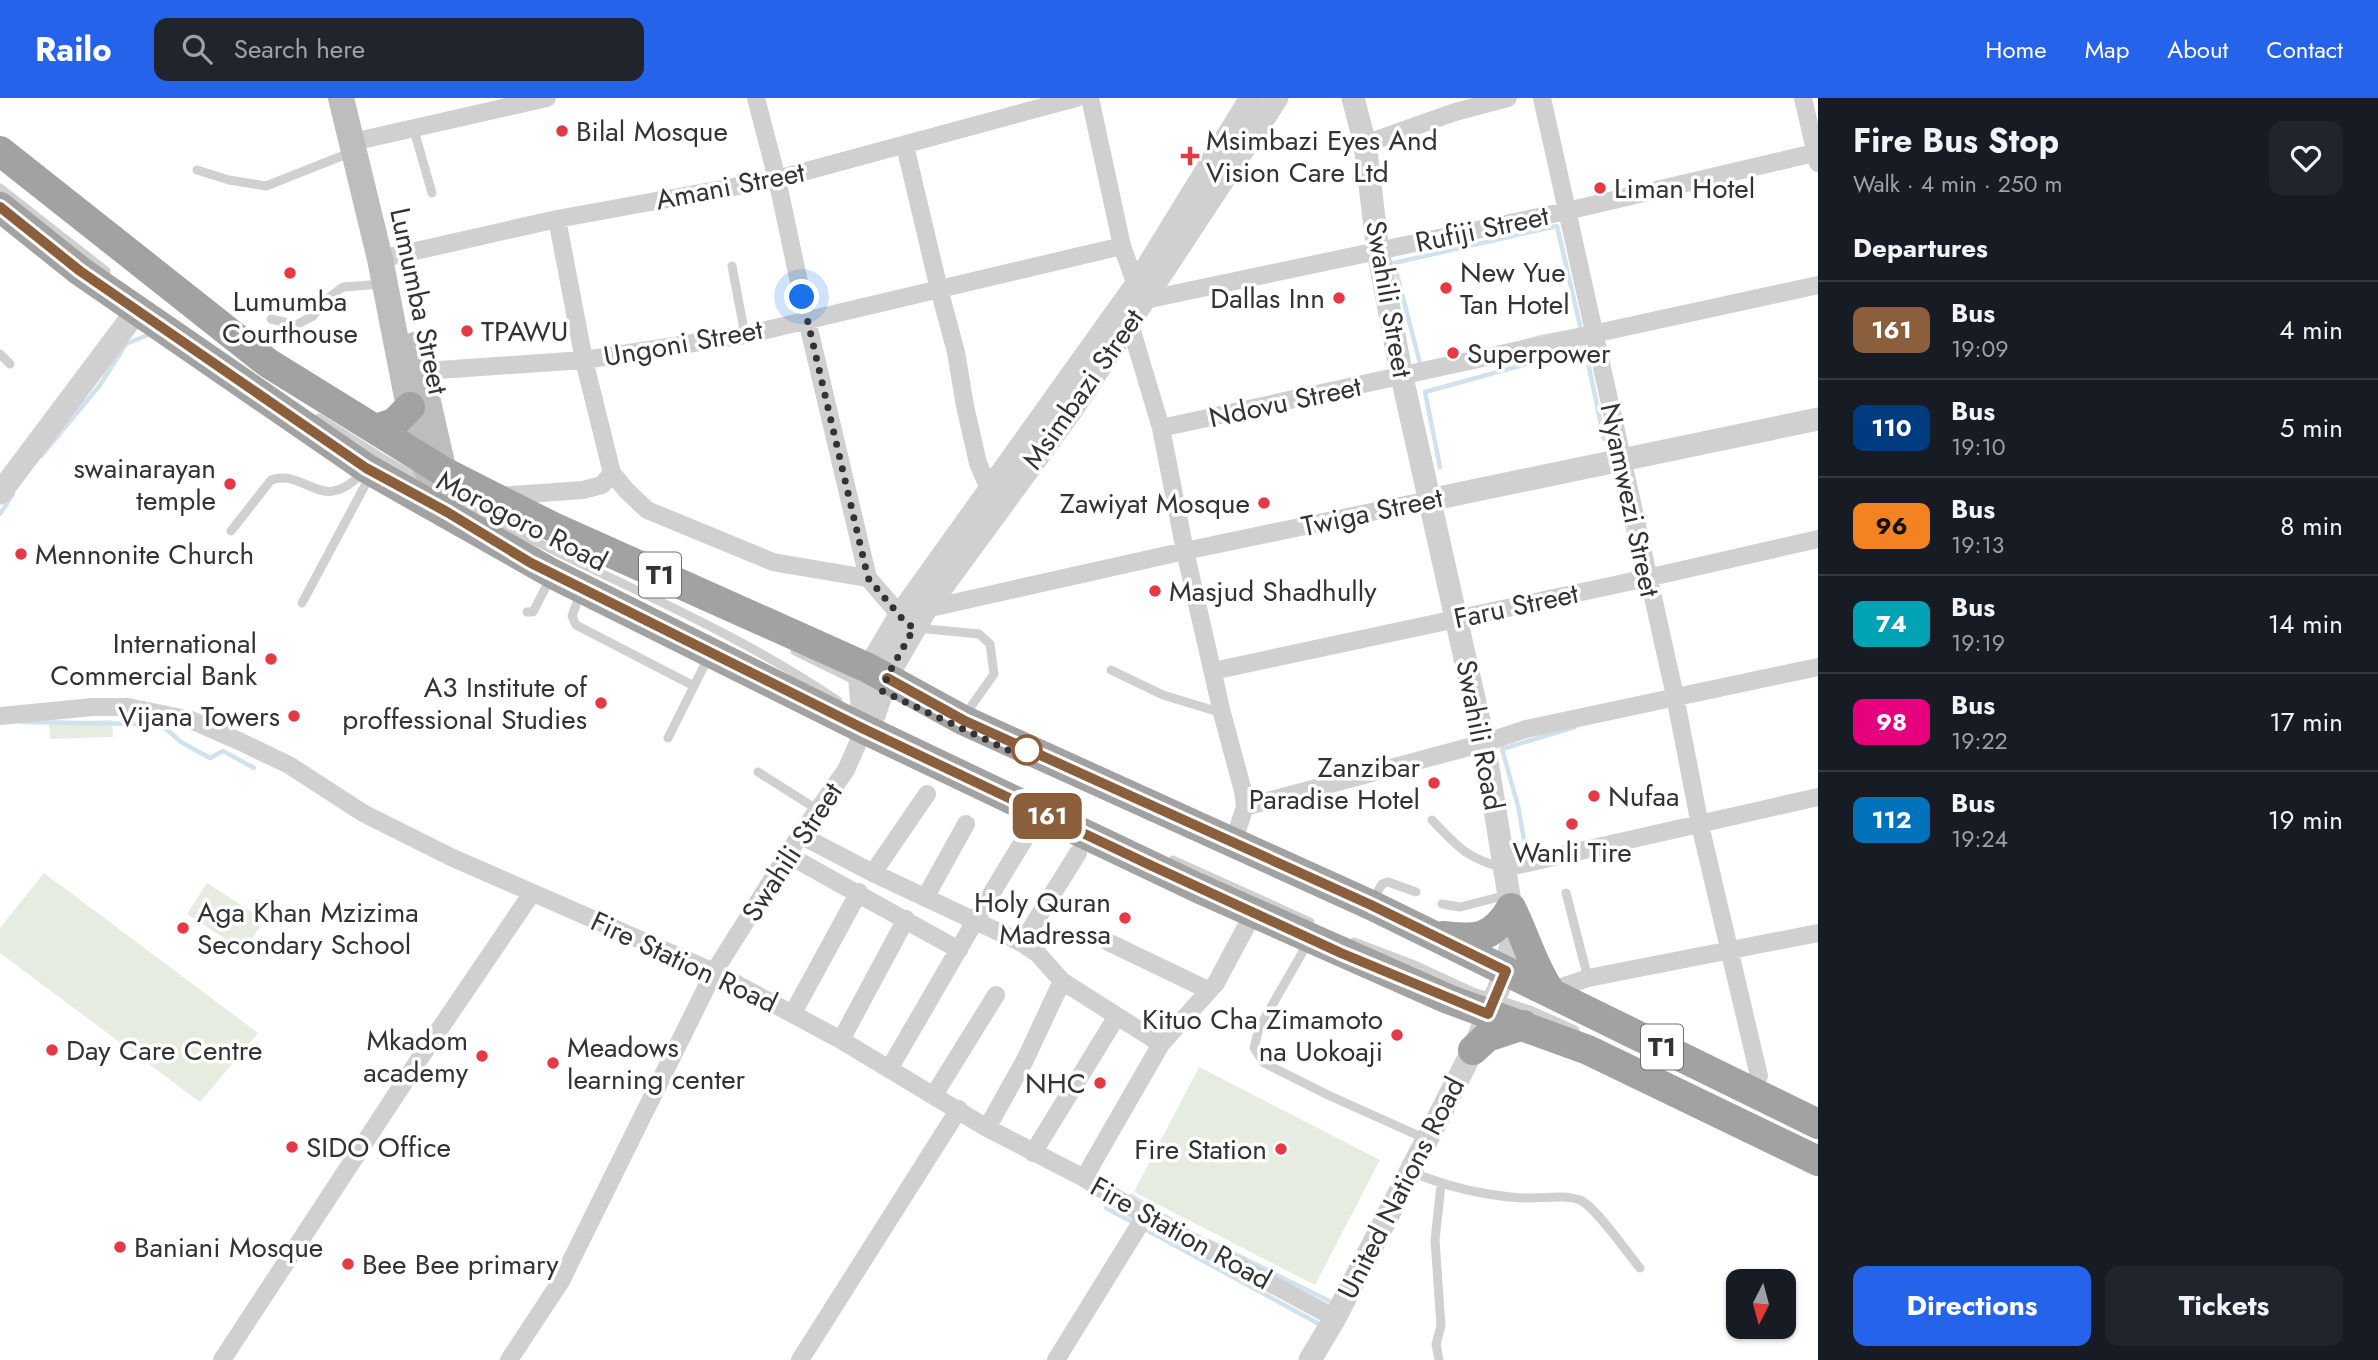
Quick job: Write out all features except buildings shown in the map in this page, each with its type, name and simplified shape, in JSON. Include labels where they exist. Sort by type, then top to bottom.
[{"type":"highway","name":"Morogoro Road","points":[[0,151],[268,363],[376,429],[553,574],[711,653],[870,723],[1318,934],[1448,999],[1500,988],[1542,994],[1818,1124]]},
{"type":"highway","name":"Morogoro Road","points":[[0,207],[80,271],[370,470],[435,480],[492,497],[952,720],[1371,905],[1500,988],[1524,1025],[1588,1050],[1818,1161]]},
{"type":"highway","points":[[376,429],[394,423],[410,407]]},
{"type":"highway","points":[[1429,941],[1492,932],[1501,926],[1510,901]]},
{"type":"highway","points":[[1510,901],[1542,979],[1542,994]]},
{"type":"highway","points":[[1448,999],[1461,1013],[1473,1049],[1487,1037],[1524,1025]]},
{"type":"main road","name":"Lumumba Street","points":[[341,98],[360,145]]},
{"type":"main road","name":"Lumumba Street","points":[[356,98],[360,145],[386,266],[413,372],[435,480]]},
{"type":"main road","name":"Lumumba Street","points":[[413,372],[410,407],[416,443],[435,480]]},
{"type":"street","points":[[360,145],[413,127],[547,98]]},
{"type":"street","points":[[756,98],[868,578],[911,620]]},
{"type":"street","name":"Amani Street","points":[[386,266],[557,219],[777,179],[1076,98]]},
{"type":"street","points":[[1090,98],[1122,246],[1141,293]]},
{"type":"street","name":"Msimbazi Street","points":[[1141,293],[1251,98]]},
{"type":"street","name":"Msimbazi Street","points":[[877,682],[911,620],[995,500],[1071,411],[1123,320],[1277,98]]},
{"type":"street","name":"Swahili Street","points":[[1353,98],[1365,144],[1378,251],[1429,500]]},
{"type":"street","points":[[1365,144],[1508,98]]},
{"type":"street","name":"Nyamwezi Street","points":[[1542,98],[1675,696],[1700,825],[1759,1076]]},
{"type":"street","points":[[1803,98],[1817,156]]},
{"type":"street","points":[[905,146],[956,352],[978,463],[995,500]]},
{"type":"street","name":"Rufiji Street","points":[[1141,293],[1378,251],[1817,156]]},
{"type":"street","points":[[557,219],[584,360],[612,472],[626,490],[647,510],[773,562],[868,578]]},
{"type":"street","name":"Ungoni Street","points":[[413,372],[584,360],[745,335],[1122,246]]},
{"type":"street","name":"Ndovu Street","points":[[1161,428],[1818,285]]},
{"type":"street","points":[[0,493],[138,309]]},
{"type":"street","points":[[1123,320],[1161,428],[1185,551],[1243,791],[1245,807],[1233,843]]},
{"type":"street","name":"Twiga Street","points":[[911,620],[1185,551],[1818,419]]},
{"type":"street","points":[[492,497],[583,490],[602,485],[612,472]]},
{"type":"street","name":"Swahili Road","points":[[1429,500],[1484,743],[1510,901],[1512,937],[1500,988]]},
{"type":"street","name":"Faru Street","points":[[1213,671],[1818,539]]},
{"type":"street","points":[[1245,807],[1484,743],[1526,729],[1818,667]]},
{"type":"street","points":[[870,723],[877,682]]},
{"type":"street","name":"Fire Station Road","points":[[0,716],[93,708],[128,708],[191,720],[289,765],[363,813],[416,840],[714,972],[793,1013],[960,1109],[987,1128],[1084,1178],[1145,1216],[1335,1318]]},
{"type":"street","name":"Swahili Street","points":[[509,1360],[561,1281],[714,972],[800,835],[846,770],[870,723]]},
{"type":"street","points":[[873,873],[927,794]]},
{"type":"street","points":[[1505,868],[1818,797]]},
{"type":"street","points":[[925,898],[967,824]]},
{"type":"street","points":[[800,835],[873,873],[1022,943],[1038,954],[1062,981],[1161,1044]]},
{"type":"street","points":[[890,1069],[974,921],[1027,835]]},
{"type":"street","points":[[1022,943],[1078,853]]},
{"type":"street","points":[[788,855],[859,892],[959,950]]},
{"type":"street","points":[[793,1013],[859,892]]},
{"type":"street","points":[[222,1360],[532,893]]},
{"type":"street","points":[[841,1040],[906,919]]},
{"type":"street","points":[[1084,1178],[1161,1044],[1216,983],[1247,925]]},
{"type":"street","points":[[1542,994],[1588,978],[1818,933]]},
{"type":"street","points":[[1108,942],[1208,990]]},
{"type":"street","points":[[987,1128],[1025,1060],[1062,981]]},
{"type":"street","name":"United Nations Road","points":[[1310,1360],[1335,1318],[1473,1049],[1500,988]]},
{"type":"street","points":[[934,1095],[996,995]]},
{"type":"street","points":[[1033,1153],[1117,1016]]},
{"type":"street","points":[[800,1360],[960,1109]]},
{"type":"street","points":[[1056,1360],[1145,1216]]},
{"type":"lane","points":[[1141,293],[1257,98]]},
{"type":"lane","points":[[1141,293],[1265,98]]},
{"type":"lane","points":[[413,127],[432,193]]},
{"type":"lane","points":[[197,170],[229,180],[266,186],[360,145]]},
{"type":"lane","name":"Morogoro Road","points":[[0,159],[263,368],[435,480],[542,545],[668,604],[792,669],[870,723]]},
{"type":"lane","points":[[0,188],[117,281]]},
{"type":"lane","points":[[271,319],[296,325],[313,316],[324,301],[344,287],[386,266]]},
{"type":"lane","points":[[732,266],[745,335]]},
{"type":"lane","points":[[0,354],[9,363]]},
{"type":"lane","name":"Morogoro Road","points":[[315,415],[382,458],[435,480],[585,553]]},
{"type":"lane","points":[[231,531],[271,480],[285,478],[324,492],[335,492],[370,470]]},
{"type":"lane","points":[[302,603],[370,470]]},
{"type":"lane","name":"Morogoro Road","points":[[609,565],[633,577]]},
{"type":"lane","points":[[527,612],[533,612],[553,574]]},
{"type":"lane","points":[[583,589],[572,616],[576,625],[694,686]]},
{"type":"lane","points":[[911,620],[979,634],[989,644],[994,674],[952,720]]},
{"type":"lane","name":"Morogoro Road","points":[[787,647],[877,682]]},
{"type":"lane","points":[[668,738],[711,653]]},
{"type":"lane","points":[[1111,670],[1163,695],[1222,713]]},
{"type":"lane","name":"Morogoro Road","points":[[952,720],[1338,901]]},
{"type":"lane","points":[[758,772],[818,810]]},
{"type":"lane","points":[[1432,820],[1464,853],[1482,863],[1505,868]]},
{"type":"lane","name":"Morogoro Road","points":[[1158,853],[1318,934]]},
{"type":"lane","points":[[1371,905],[1382,884],[1388,882],[1416,892]]},
{"type":"lane","points":[[1566,892],[1588,978]]},
{"type":"lane","points":[[1442,904],[1461,907],[1510,901]]},
{"type":"lane","points":[[1318,934],[1259,1028],[1254,1048],[1265,1063],[1328,1095],[1427,1139]]},
{"type":"lane","name":"Morogoro Road","points":[[1350,940],[1417,966],[1473,992],[1500,988],[1530,1010],[1581,1033]]},
{"type":"lane","name":"Morogoro Road","points":[[1542,994],[1818,1134]]},
{"type":"lane","points":[[1410,1171],[1441,1185],[1486,1194],[1522,1198],[1566,1197],[1582,1201],[1593,1210],[1640,1268]]},
{"type":"lane","points":[[1439,1360],[1436,1344],[1441,1326],[1434,1240],[1441,1185]]},
{"type":"shaded area","points":[[112,720],[113,737],[50,739],[49,722]]},
{"type":"shaded area","points":[[44,873],[258,1033],[200,1102],[0,953],[0,928]]},
{"type":"shaded area","points":[[207,883],[264,920],[244,951],[187,914]]},
{"type":"shaded area","points":[[1199,1067],[1380,1160],[1315,1285],[1134,1192]]},
{"type":"waterway","points":[[1557,226],[1581,330],[1541,337],[1422,371],[1394,263],[1557,226]]},
{"type":"waterway","points":[[41,456],[100,385],[126,344],[150,334]]},
{"type":"waterway","points":[[1440,467],[1425,392],[1585,348],[1604,439]]},
{"type":"waterway","points":[[1615,474],[1637,567]]},
{"type":"waterway","points":[[0,514],[13,494]]},
{"type":"waterway","points":[[22,722],[139,724],[165,728],[181,742],[210,758],[223,751],[254,768]]},
{"type":"waterway","points":[[1525,845],[1518,806],[1502,749],[1575,727]]},
{"type":"waterway","points":[[1127,1198],[1131,1196],[1171,1220]]},
{"type":"waterway","points":[[1116,1204],[1106,1208],[1136,1224]]},
{"type":"waterway","points":[[1143,1228],[1321,1325]]},
{"type":"waterway","points":[[1209,1241],[1333,1303]]},
{"type":"bus line","name":"161","points":[[0,207],[80,271],[366,468],[447,512],[531,563],[864,729],[1150,865],[1341,953],[1488,1014],[1506,971],[1371,905],[963,720],[887,678]]},
{"type":"place","name":"Bilal Mosque","points":[[562,131]]},
{"type":"place","name":"Msimbazi Eyes And Vision Care Ltd","points":[[1190,156]]},
{"type":"place","name":"Liman Hotel","points":[[1600,188]]},
{"type":"place","name":"Lumumba Courthouse","points":[[290,273]]},
{"type":"place","name":"New Yue Tan Hotel","points":[[1446,288]]},
{"type":"place","name":"Dallas Inn","points":[[1339,298]]},
{"type":"place","name":"TPAWU","points":[[467,331]]},
{"type":"place","name":"Superpower","points":[[1453,353]]},
{"type":"place","name":"swainarayan temple","points":[[230,484]]},
{"type":"place","name":"Zawiyat Mosque","points":[[1264,503]]},
{"type":"place","name":"Mennonite Church","points":[[21,554]]},
{"type":"place","name":"Masjud Shadhully","points":[[1155,591]]},
{"type":"place","name":"International Commercial Bank","points":[[271,659]]},
{"type":"place","name":"A3 Institute of proffessional Studies","points":[[601,703]]},
{"type":"place","name":"Vijana Towers","points":[[294,716]]},
{"type":"place","name":"Zanzibar Paradise Hotel","points":[[1434,783]]},
{"type":"place","name":"Nufaa","points":[[1594,796]]},
{"type":"place","name":"Wanli Tire","points":[[1572,824]]},
{"type":"place","name":"Holy Quran Madressa","points":[[1125,918]]},
{"type":"place","name":"Aga Khan Mzizima Secondary School","points":[[183,928]]},
{"type":"place","name":"Kituo Cha Zimamoto na Uokoaji","points":[[1397,1035]]},
{"type":"place","name":"Day Care Centre","points":[[52,1050]]},
{"type":"place","name":"Mkadom academy","points":[[482,1056]]},
{"type":"place","name":"Meadows learning center","points":[[553,1063]]},
{"type":"place","name":"NHC","points":[[1100,1083]]},
{"type":"place","name":"SIDO Office","points":[[292,1147]]},
{"type":"place","name":"Fire Station","points":[[1281,1149]]},
{"type":"place","name":"Baniani Mosque","points":[[120,1247]]},
{"type":"place","name":"Bee Bee primary","points":[[348,1264]]},
{"type":"route","points":[[802,297],[868,578],[905,622],[914,628],[882,691],[1023,757],[1027,750]]}]
